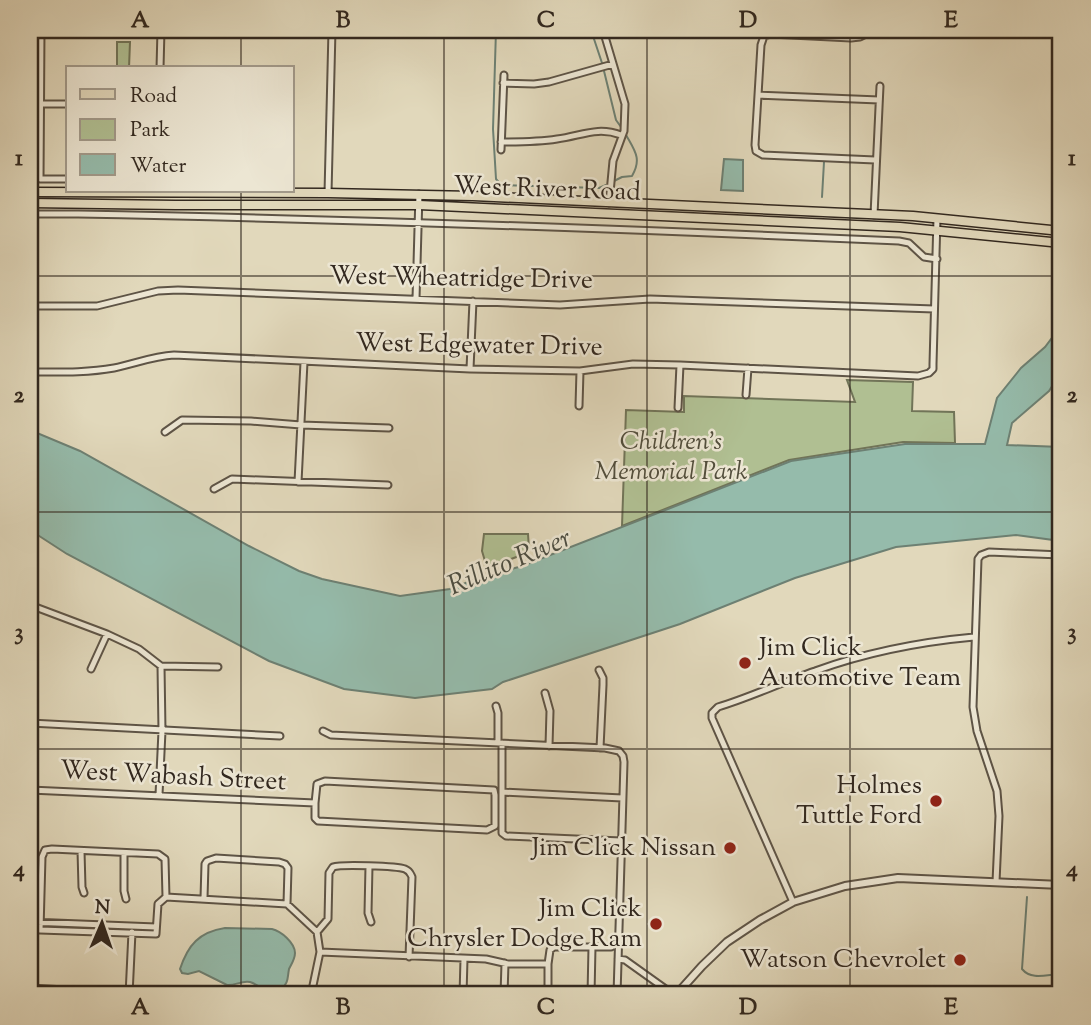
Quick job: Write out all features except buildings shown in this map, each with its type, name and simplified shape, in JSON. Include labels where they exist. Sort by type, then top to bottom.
[{"type":"main road","name":"West River Road","points":[[30,192],[419,194],[937,218],[1061,231]]},
{"type":"main road","name":"West River Road","points":[[30,203],[419,205],[900,227],[1061,243]]},
{"type":"street","points":[[41,30],[40,179],[66,179]]},
{"type":"street","points":[[159,66],[161,30]]},
{"type":"street","points":[[328,193],[332,30]]},
{"type":"street","points":[[603,30],[625,104],[624,125],[613,161],[609,203]]},
{"type":"street","points":[[868,33],[851,38],[762,35],[755,153],[875,160]]},
{"type":"street","points":[[503,83],[549,82],[613,64]]},
{"type":"street","points":[[501,150],[504,75]]},
{"type":"street","points":[[874,215],[880,86]]},
{"type":"street","points":[[758,95],[878,100]]},
{"type":"street","points":[[40,104],[66,104]]},
{"type":"street","points":[[501,142],[553,140],[598,131],[621,135]]},
{"type":"street","points":[[416,299],[419,194]]},
{"type":"street","points":[[30,216],[153,216],[418,223],[899,241],[909,243],[924,257],[937,259]]},
{"type":"street","points":[[933,380],[929,373],[933,365],[937,218]]},
{"type":"street","name":"West Wheatridge Drive","points":[[30,306],[97,306],[158,290],[178,290],[561,305],[650,299],[934,309]]},
{"type":"street","points":[[470,369],[473,301]]},
{"type":"street","name":"West Edgewater Drive","points":[[30,372],[99,371],[153,357],[174,355],[470,369],[580,371],[633,364],[918,376],[929,373]]},
{"type":"street","points":[[298,482],[304,362]]},
{"type":"street","points":[[678,408],[680,365]]},
{"type":"street","points":[[746,395],[748,368]]},
{"type":"street","points":[[579,406],[580,371]]},
{"type":"street","points":[[165,432],[182,420],[389,428]]},
{"type":"street","points":[[214,489],[232,480],[388,485]]},
{"type":"street","points":[[996,882],[999,816],[997,790],[977,731],[973,707],[978,559],[989,552],[1061,555]]},
{"type":"street","points":[[30,605],[107,634],[139,649],[162,666],[218,667]]},
{"type":"street","points":[[91,669],[107,634]]},
{"type":"street","points":[[793,902],[712,718],[712,712],[718,707],[814,671],[877,651],[974,637]]},
{"type":"street","points":[[159,795],[162,666]]},
{"type":"street","points":[[599,670],[603,678],[600,748]]},
{"type":"street","points":[[545,693],[550,711],[549,746]]},
{"type":"street","points":[[496,706],[500,743],[502,832],[506,836],[621,841]]},
{"type":"street","points":[[30,723],[280,736]]},
{"type":"street","points":[[323,731],[331,735],[600,748],[622,753],[624,762],[617,995]]},
{"type":"street","points":[[326,782],[494,790],[495,826],[487,830],[318,821],[315,818],[315,803],[317,784],[326,782]]},
{"type":"street","name":"West Wabash Street","points":[[30,790],[315,803]]},
{"type":"street","points":[[502,792],[622,798]]},
{"type":"street","points":[[40,930],[42,856],[45,850],[158,854],[163,856],[166,862],[166,897]]},
{"type":"street","points":[[81,851],[84,893]]},
{"type":"street","points":[[124,853],[126,899]]},
{"type":"street","points":[[204,898],[205,864],[209,860],[216,858],[279,862],[288,868],[287,904]]},
{"type":"street","points":[[317,932],[328,919],[329,873],[332,867],[339,865],[403,869],[409,871],[412,877],[409,957]]},
{"type":"street","points":[[369,866],[370,922]]},
{"type":"street","points":[[618,959],[625,960],[675,995],[727,942],[760,920],[793,902],[845,886],[898,878],[1061,885]]},
{"type":"street","points":[[30,929],[156,934],[158,904],[166,897],[287,904],[317,932],[320,952],[311,994],[379,995]]},
{"type":"street","points":[[30,922],[156,928]]},
{"type":"street","points":[[129,995],[132,926]]},
{"type":"street","points":[[548,995],[550,950],[554,947],[611,947]]},
{"type":"street","points":[[591,995],[592,947]]},
{"type":"street","points":[[320,952],[548,964]]},
{"type":"street","points":[[463,995],[464,959]]},
{"type":"street","points":[[505,963],[505,995],[520,995]]},
{"type":"street","points":[[30,988],[102,992]]},
{"type":"green space","points":[[117,42],[130,42],[129,66],[117,66]]},
{"type":"green space","name":"Children's Memorial Park","points":[[847,380],[913,382],[912,411],[954,412],[955,443],[903,442],[789,460],[622,526],[626,410],[684,412],[684,396],[855,402]]},
{"type":"green space","points":[[484,534],[528,534],[529,549],[519,556],[487,568],[482,551]]},
{"type":"water","points":[[724,159],[743,160],[743,191],[721,190]]},
{"type":"water","points":[[1061,314],[1061,372],[1049,391],[1012,423],[1007,445],[1061,447],[1061,541],[1016,535],[896,547],[795,578],[680,624],[503,682],[492,689],[415,698],[344,689],[269,661],[67,554],[30,530],[30,430],[80,451],[249,546],[299,571],[322,579],[400,596],[450,589],[522,566],[791,461],[905,444],[985,444],[997,398],[1021,368],[1045,347],[1057,331]]},
{"type":"water","points":[[225,928],[272,929],[290,942],[295,955],[287,982],[281,990],[266,991],[247,982],[227,985],[199,971],[182,973],[180,969],[183,961],[196,941],[201,936]]},
{"type":"waterway","points":[[496,30],[493,129],[496,179],[501,185],[599,188],[606,185]]},
{"type":"waterway","points":[[591,30],[602,63]]},
{"type":"waterway","points":[[604,71],[616,120],[621,127]]},
{"type":"waterway","points":[[614,181],[632,176],[637,165],[626,135]]},
{"type":"waterway","points":[[822,197],[824,162]]},
{"type":"waterway","points":[[30,852],[38,852]]},
{"type":"waterway","points":[[1027,897],[1022,969],[1035,976],[1061,974]]},
{"type":"place","name":"Jim Click Automotive Team","points":[[745,663]]},
{"type":"place","name":"Holmes Tuttle Ford","points":[[936,801]]},
{"type":"place","name":"Jim Click Nissan","points":[[730,848]]},
{"type":"place","name":"Jim Click Chrysler Dodge Ram","points":[[656,924]]},
{"type":"place","name":"Watson Chevrolet","points":[[960,960]]},
{"type":"water label","name":"Rillito River","points":[[510,563]]}]
